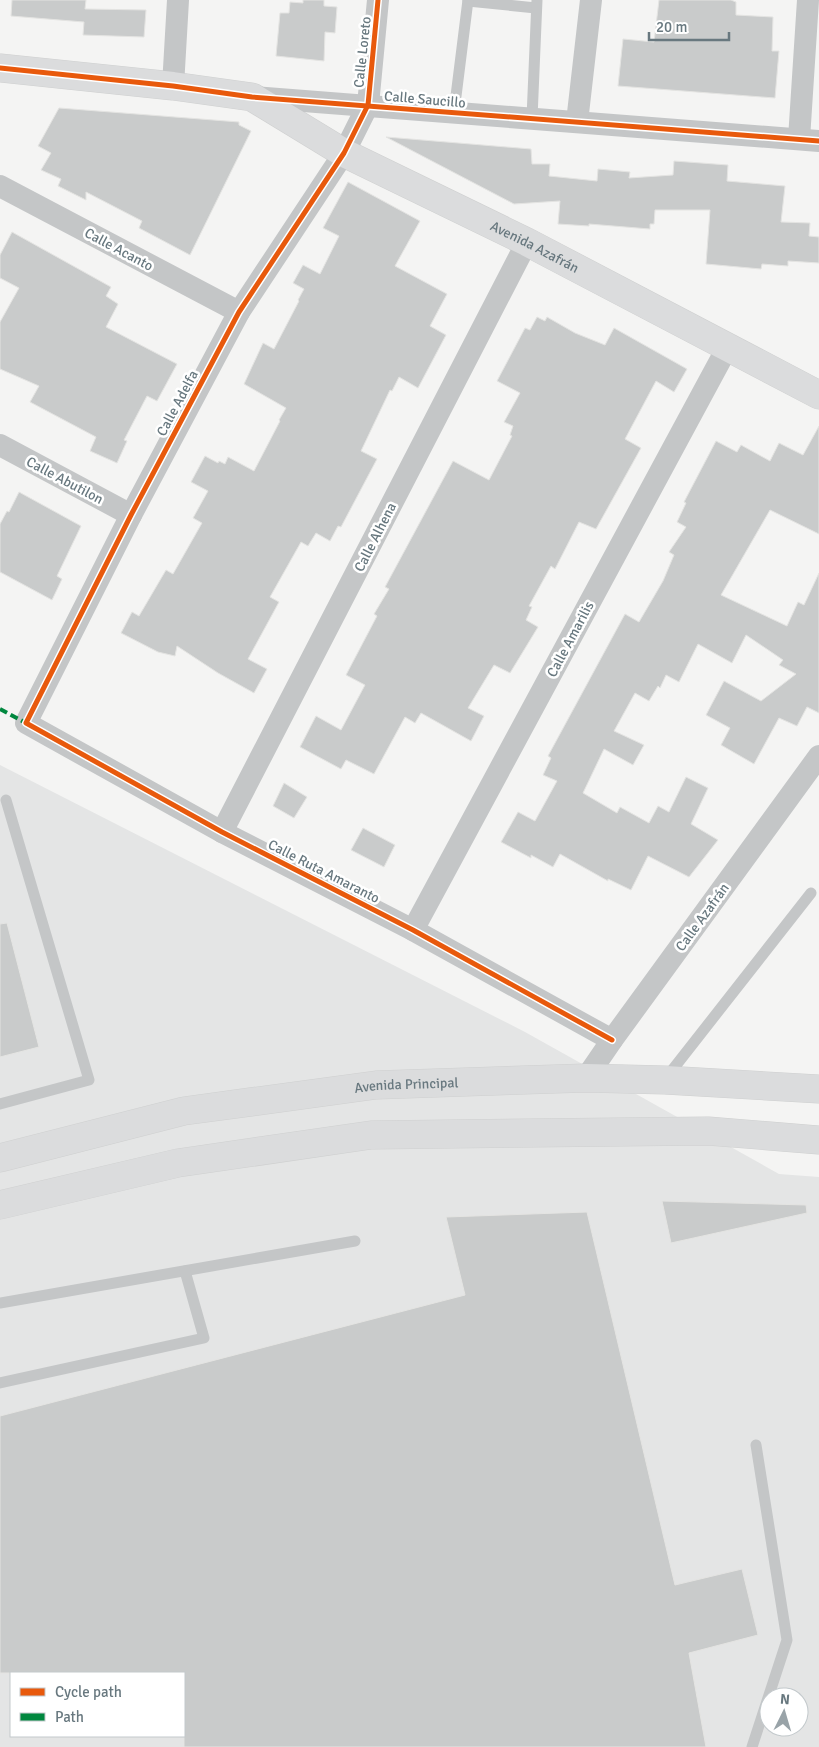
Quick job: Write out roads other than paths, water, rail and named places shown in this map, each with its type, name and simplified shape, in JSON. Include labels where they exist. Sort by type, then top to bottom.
[{"type":"main road","name":"Calle Saucillo","points":[[0,68],[173,86],[252,97]]},
{"type":"main road","name":"Avenida Azafrán","points":[[252,97],[344,153],[527,242],[819,395]]},
{"type":"main road","name":"Avenida Principal","points":[[0,1158],[184,1111],[376,1085],[586,1078],[665,1080],[819,1089]]},
{"type":"main road","points":[[0,1205],[178,1163],[371,1135],[708,1131],[819,1140]]},
{"type":"street","points":[[173,86],[178,0]]},
{"type":"street","name":"Calle Loreto","points":[[368,105],[378,0]]},
{"type":"street","points":[[577,122],[591,0]]},
{"type":"street","points":[[808,0],[809,140]]},
{"type":"street","name":"Calle Saucillo","points":[[252,97],[809,140]]},
{"type":"street","name":"Calle Adelfa","points":[[26,723],[131,515],[239,312],[344,153],[368,105]]},
{"type":"street","name":"Calle Acanto","points":[[0,186],[239,312]]},
{"type":"street","name":"Calle Alhena","points":[[222,832],[527,242]]},
{"type":"street","name":"Calle Amarilis","points":[[413,930],[727,348]]},
{"type":"street","name":"Calle Abutilon","points":[[0,445],[131,515]]},
{"type":"street","name":"Calle Ruta Amaranto","points":[[26,723],[222,832],[413,930],[612,1040]]},
{"type":"street","name":"Calle Azafrán","points":[[586,1078],[819,756]]},
{"type":"lane","points":[[454,112],[468,0],[537,4],[532,118]]},
{"type":"lane","points":[[0,1104],[89,1080],[6,800]]},
{"type":"lane","points":[[665,1080],[811,893]]},
{"type":"lane","points":[[0,1303],[355,1241]]},
{"type":"lane","points":[[0,1383],[204,1338],[185,1271]]},
{"type":"lane","points":[[752,1747],[787,1640],[756,1445]]}]
